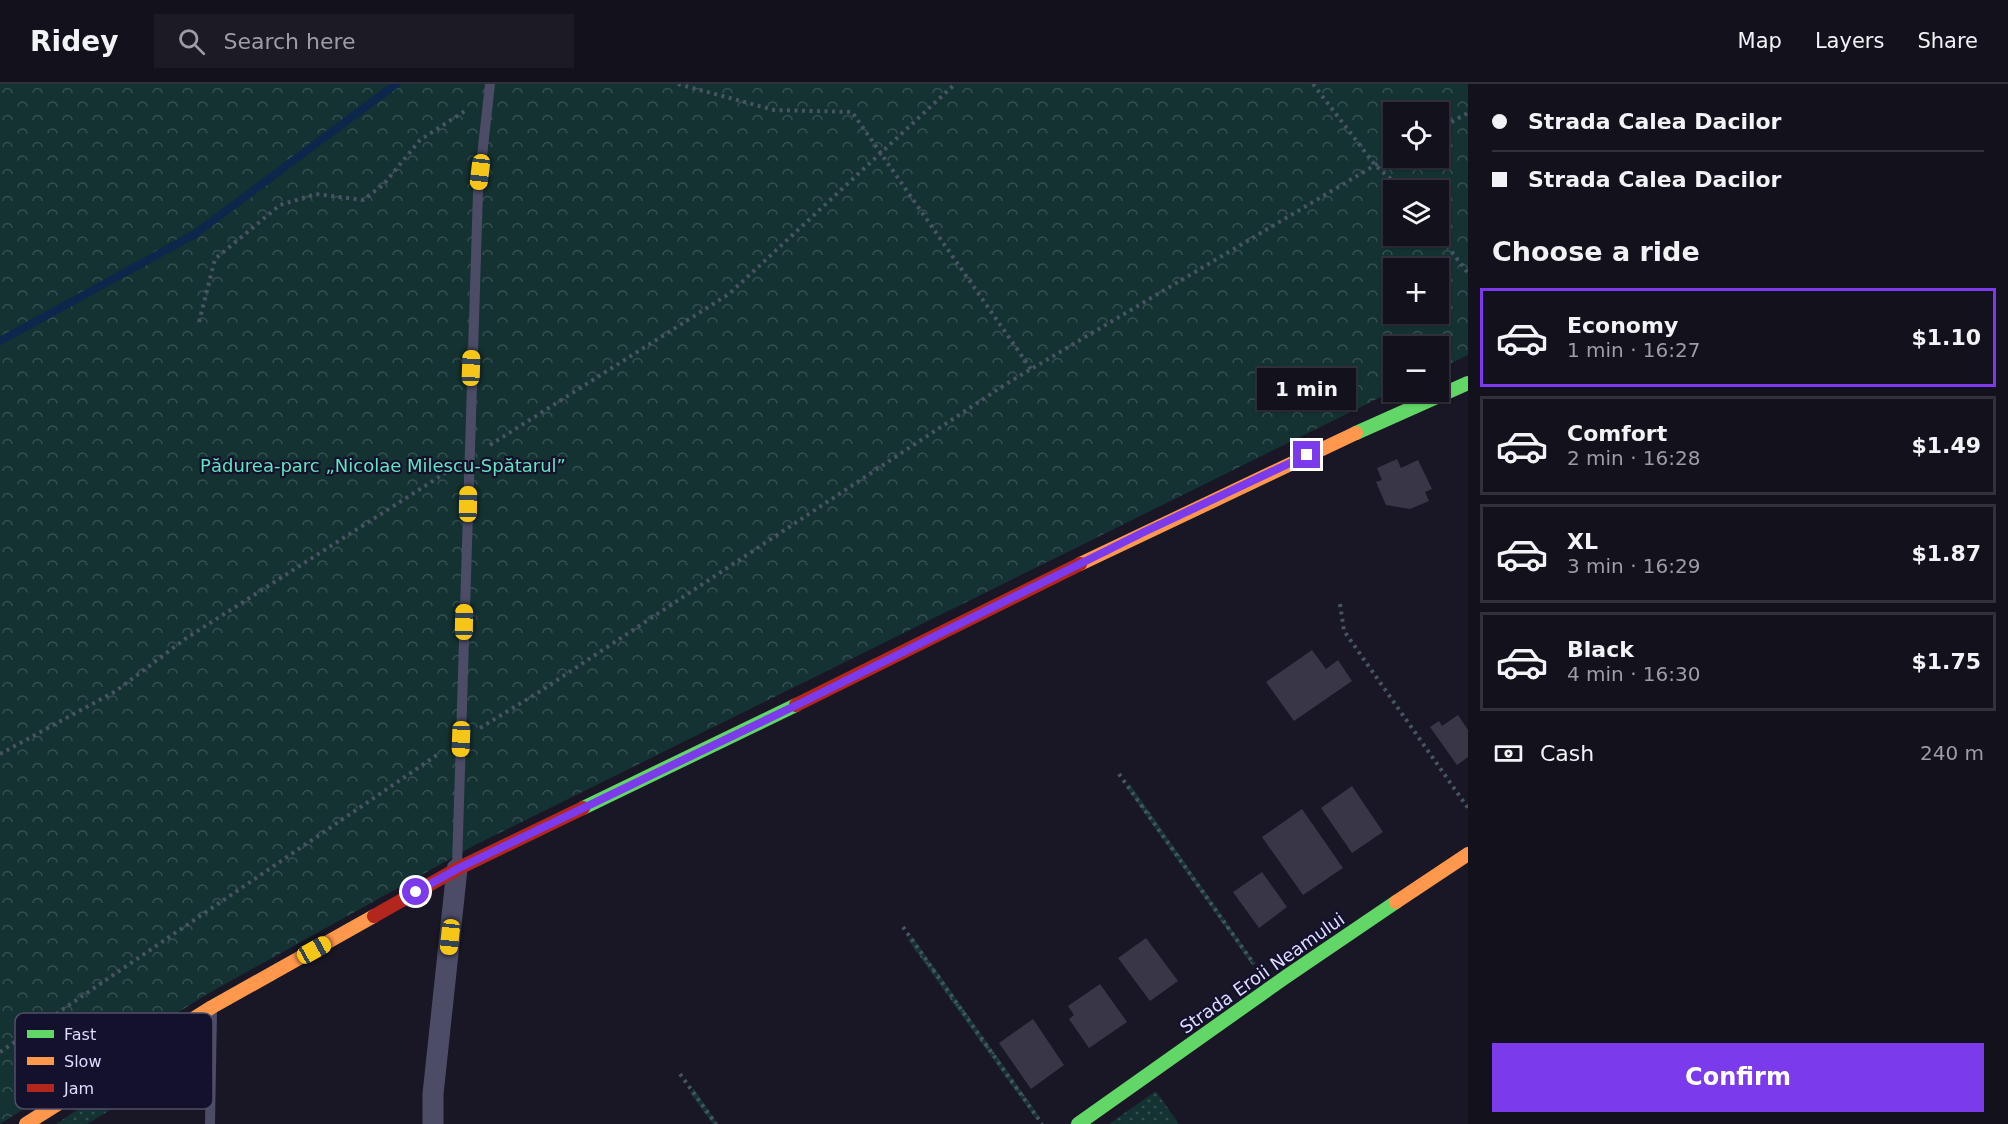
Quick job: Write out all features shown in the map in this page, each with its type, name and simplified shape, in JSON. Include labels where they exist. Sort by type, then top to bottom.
[{"type":"street","points":[[202,1013],[457,869],[803,702],[1144,532],[1307,455],[1468,383]]},
{"type":"street","name":"Strada Eroii Neamului","points":[[1078,1124],[1270,988],[1468,854]]},
{"type":"street","points":[[433,1124],[433,1095],[457,869]]},
{"type":"street","points":[[26,1124],[50,1109]]},
{"type":"lane","points":[[457,869],[478,192],[490,84]]},
{"type":"lane","points":[[212,1007],[212,1013]]},
{"type":"lane","points":[[210,1109],[210,1124]]},
{"type":"path","points":[[678,84],[774,110],[852,112],[1031,369]]},
{"type":"path","points":[[0,754],[116,691],[185,639],[729,294],[955,84]]},
{"type":"path","points":[[1313,84],[1375,165],[1392,180]]},
{"type":"path","points":[[199,322],[214,259],[280,205],[316,194],[363,200],[383,185],[420,140],[489,96]]},
{"type":"path","points":[[1449,123],[1468,113]]},
{"type":"path","points":[[57,1013],[461,739],[539,692],[1031,369],[1383,160]]},
{"type":"path","points":[[1447,246],[1468,273]]},
{"type":"path","points":[[1340,604],[1344,631],[1468,808]]},
{"type":"path","points":[[1119,774],[1270,988]]},
{"type":"path","points":[[903,927],[1042,1124]]},
{"type":"path","points":[[0,1052],[15,1042]]},
{"type":"path","points":[[680,1074],[716,1124]]},
{"type":"green space","name":"Pădurea-parc „Nicolae Milescu-Spătarul”","points":[[0,84],[1468,84],[1468,355],[1449,364],[1449,336],[1383,336],[1383,396],[477,844],[177,1013],[15,1013],[15,1109],[24,1109],[0,1124]]},
{"type":"green space","points":[[1130,784],[1255,963],[1252,965],[1126,787]]},
{"type":"green space","points":[[912,936],[1039,1116],[1035,1118],[908,940]]},
{"type":"green space","points":[[694,1089],[718,1124],[713,1124],[690,1093]]},
{"type":"green space","points":[[1156,1091],[1179,1124],[1109,1124]]},
{"type":"green space","points":[[79,1109],[112,1109],[87,1124],[56,1124]]},
{"type":"building","points":[[1397,459],[1401,468],[1418,460],[1432,489],[1425,492],[1429,501],[1410,509],[1386,505],[1376,482],[1382,480],[1377,468]]},
{"type":"building","points":[[1312,650],[1326,669],[1338,660],[1352,681],[1294,721],[1266,682]]},
{"type":"building","points":[[1458,715],[1468,730],[1468,757],[1457,765],[1430,727],[1439,721],[1442,726]]},
{"type":"building","points":[[1352,786],[1383,832],[1352,853],[1321,808]]},
{"type":"building","points":[[1302,809],[1343,868],[1303,895],[1262,837]]},
{"type":"building","points":[[1262,872],[1287,907],[1259,928],[1233,892]]},
{"type":"building","points":[[1146,938],[1178,981],[1150,1001],[1118,958]]},
{"type":"building","points":[[1100,984],[1127,1022],[1089,1048],[1069,1019],[1074,1015],[1068,1006]]},
{"type":"building","points":[[1033,1019],[1064,1065],[1031,1089],[999,1043]]},
{"type":"waterway","points":[[0,341],[195,234],[396,84]]},
{"type":"traffic: fast","points":[[1356,433],[1468,383]]},
{"type":"traffic: fast","points":[[583,808],[796,705]]},
{"type":"traffic: fast","points":[[1078,1124],[1396,902]]},
{"type":"traffic: slow","points":[[1080,564],[1356,433]]},
{"type":"traffic: slow","points":[[1396,902],[1468,854]]},
{"type":"traffic: slow","points":[[202,1013],[374,916]]},
{"type":"traffic: slow","points":[[26,1124],[50,1109]]},
{"type":"traffic: jam","points":[[796,705],[1080,564]]},
{"type":"traffic: jam","points":[[374,916],[457,869],[583,808]]},
{"type":"route","points":[[416,892],[457,869],[803,702],[1144,532],[1307,455]]}]
